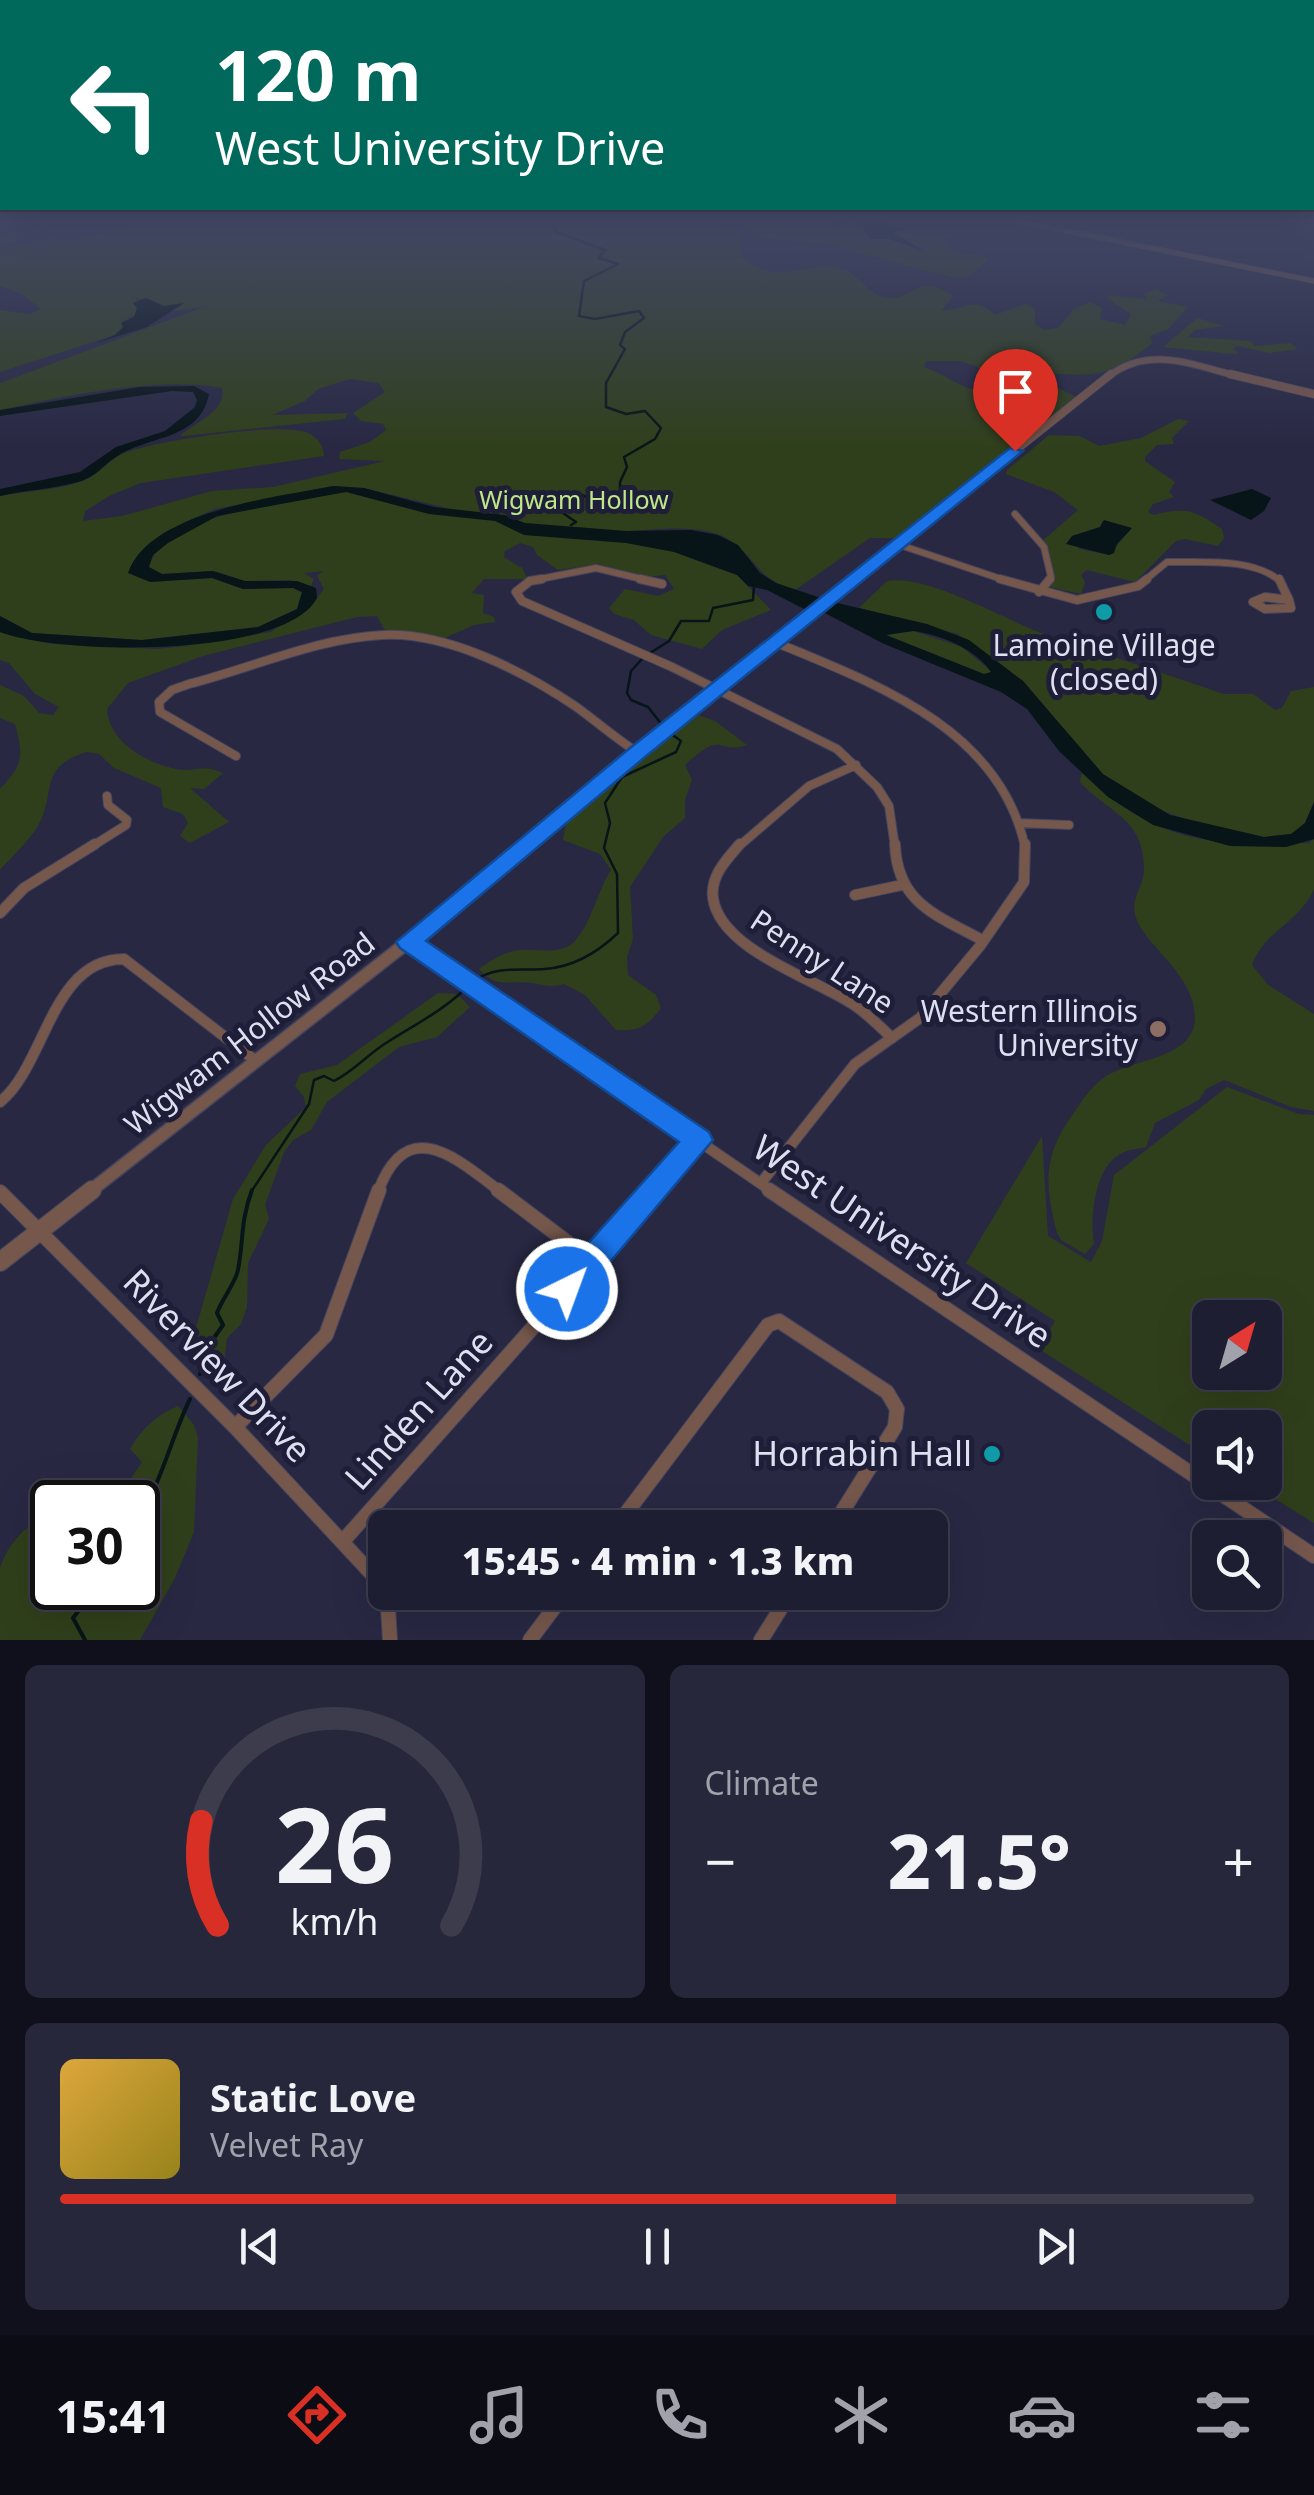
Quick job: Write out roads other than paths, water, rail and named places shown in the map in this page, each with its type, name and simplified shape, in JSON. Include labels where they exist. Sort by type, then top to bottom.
[{"type":"street","name":"Wigwam Hollow Road","points":[[0,1262],[408,942],[637,752],[1128,362],[1162,358],[1314,394]]},
{"type":"street","points":[[1015,514],[1044,547],[1050,576],[1039,592]]},
{"type":"street","points":[[900,545],[1039,592],[1078,600],[1134,588],[1167,562],[1232,565],[1273,576],[1280,581],[1289,600]]},
{"type":"street","points":[[662,584],[596,568],[530,581],[516,592],[522,601],[672,667],[827,742],[856,765],[889,806],[895,832],[894,860],[902,885],[930,912],[982,940]]},
{"type":"street","points":[[236,756],[160,712],[158,702],[172,690],[189,684],[360,638],[390,634],[442,642],[480,659],[569,702],[637,752]]},
{"type":"street","points":[[761,1183],[850,1070],[927,1011],[1018,894],[1025,878],[1026,853],[1019,822],[984,764],[935,718],[886,689],[777,644]]},
{"type":"street","name":"Penny Lane","points":[[856,765],[808,784],[736,848],[713,877],[711,900],[716,914],[738,938],[846,1000],[892,1038]]},
{"type":"street","points":[[0,913],[24,888],[126,825],[127,820],[108,805],[108,796]]},
{"type":"street","points":[[1019,822],[1069,825]]},
{"type":"street","points":[[854,895],[902,885]]},
{"type":"street","name":"West University Drive","points":[[408,942],[1314,1556]]},
{"type":"street","points":[[0,1102],[16,1089],[79,974],[98,962],[120,957],[256,1060]]},
{"type":"street","name":"Linden Lane","points":[[344,1540],[698,1140]]},
{"type":"street","points":[[235,1428],[326,1335],[384,1172],[408,1151],[435,1147],[448,1151],[592,1261]]},
{"type":"street","name":"Riverview Drive","points":[[0,1192],[41,1228],[368,1569]]},
{"type":"street","points":[[629,1510],[768,1325],[779,1321],[887,1392],[897,1409],[896,1427],[843,1510]]},
{"type":"street","name":"Riverview Drive","points":[[388,1610],[390,1640]]},
{"type":"street","points":[[530,1640],[552,1610]]},
{"type":"street","points":[[761,1640],[780,1610]]},
{"type":"waterway","points":[[571,525],[576,522],[560,511],[558,502],[579,493],[600,505],[620,501],[620,482],[627,467],[624,457],[655,439],[661,428],[645,411],[626,414],[606,407],[606,383],[625,349],[620,345],[625,332],[644,318],[639,311],[595,319],[579,316],[582,295]]},
{"type":"waterway","points":[[650,653],[669,641],[681,621],[709,621],[713,608],[753,600],[754,585]]},
{"type":"waterway","points":[[643,658],[631,671],[627,693],[631,700],[648,707],[663,726]]},
{"type":"waterway","points":[[474,981],[500,971],[545,969],[575,962],[618,933],[617,874],[604,848],[610,823],[605,803],[622,777],[676,752],[681,741],[670,733]]},
{"type":"waterway","points":[[252,1191],[309,1104],[314,1080],[324,1076],[334,1081],[341,1077],[465,989]]},
{"type":"waterway","points":[[200,1374],[209,1345],[223,1325],[217,1313],[237,1275],[252,1191]]},
{"type":"waterway","points":[[158,1480],[190,1399]]},
{"type":"waterway","points":[[79,1610],[73,1618],[85,1640]]},
{"type":"place","name":"Lamoine Village (closed)","points":[[1104,612]]},
{"type":"place","name":"Western Illinois University","points":[[1158,1029]]},
{"type":"place","name":"Horrabin Hall","points":[[992,1454]]},
{"type":"park label","name":"Wigwam Hollow","points":[[574,500]]}]
